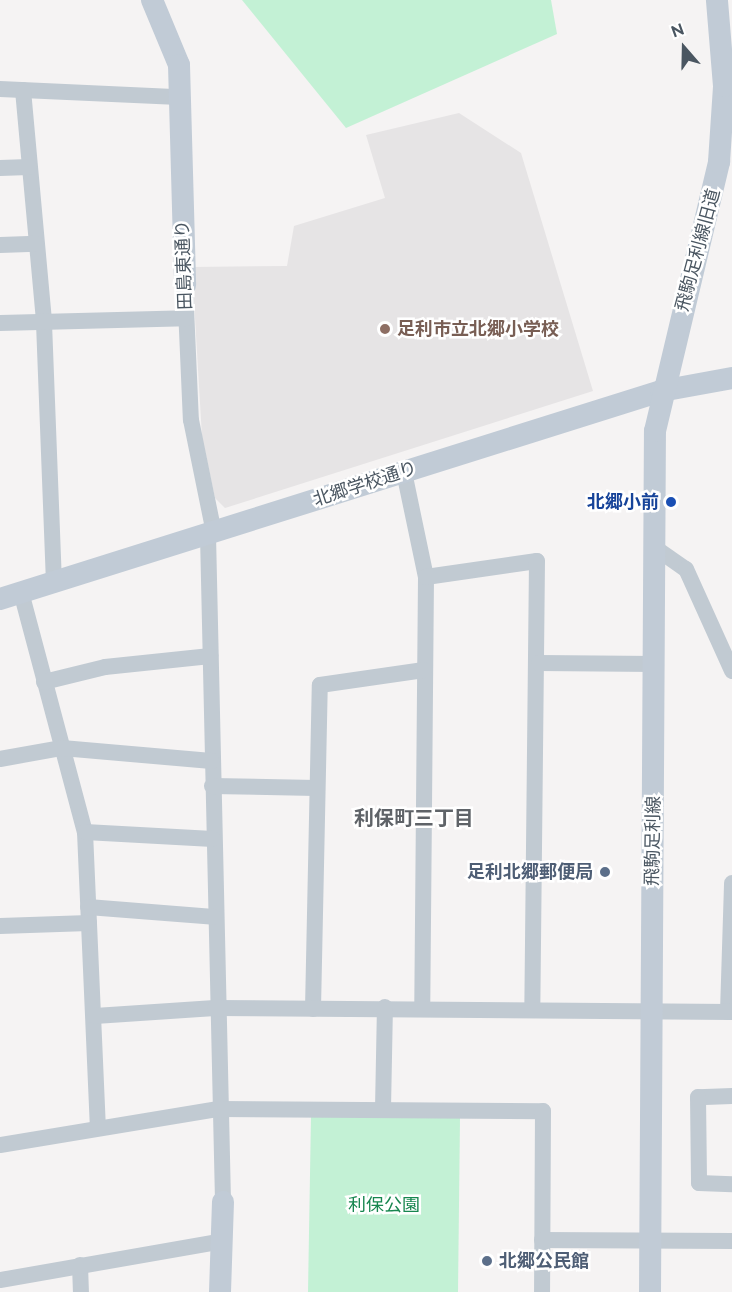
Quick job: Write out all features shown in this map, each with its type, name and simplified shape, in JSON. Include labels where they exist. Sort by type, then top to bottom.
[{"type":"street","name":"田島東通り","points":[[152,0],[179,64],[191,420],[211,534],[210,656],[215,1008],[223,1202]]},
{"type":"street","name":"飛駒足利線旧道","points":[[661,391],[714,191],[723,109],[726,23],[717,0]]},
{"type":"street","points":[[1,87],[22,90],[179,97]]},
{"type":"street","points":[[22,90],[44,323],[54,582]]},
{"type":"street","points":[[0,168],[29,167]]},
{"type":"street","points":[[0,245],[36,243]]},
{"type":"street","points":[[0,323],[186,318]]},
{"type":"street","name":"北郷学校通り","points":[[10,595],[211,534],[661,391],[732,378]]},
{"type":"street","name":"飛駒足利線","points":[[650,1292],[654,547],[661,391]]},
{"type":"street","points":[[404,472],[426,577],[422,1007]]},
{"type":"street","points":[[654,547],[686,569],[732,671]]},
{"type":"street","points":[[426,577],[537,561],[539,663],[532,1007]]},
{"type":"street","points":[[10,595],[44,682],[85,832],[95,1016],[98,1126]]},
{"type":"street","points":[[44,682],[105,667],[210,656]]},
{"type":"street","points":[[539,663],[655,664]]},
{"type":"street","points":[[313,1009],[320,685],[424,670]]},
{"type":"street","points":[[0,759],[62,748],[211,761]]},
{"type":"street","points":[[212,786],[316,788]]},
{"type":"street","points":[[85,832],[213,839]]},
{"type":"street","points":[[95,1016],[215,1008],[532,1007],[730,1012],[732,883]]},
{"type":"street","points":[[0,926],[89,915],[214,917]]},
{"type":"street","points":[[383,1109],[384,1007]]},
{"type":"street","points":[[732,1096],[698,1097],[699,1183],[732,1184]]},
{"type":"street","points":[[0,1145],[98,1126],[218,1109],[543,1111],[542,1292]]},
{"type":"street","points":[[220,1292],[223,1202]]},
{"type":"street","points":[[543,1240],[732,1241]]},
{"type":"street","points":[[0,1280],[223,1241]]},
{"type":"street","points":[[80,1265],[81,1292]]},
{"type":"shaded area","name":"足利市立北郷小学校","points":[[459,113],[521,153],[593,391],[225,508],[215,498],[202,437],[192,267],[287,266],[294,226],[385,198],[366,135]]},
{"type":"green space","points":[[242,0],[551,0],[557,34],[346,128]]},
{"type":"green space","name":"利保公園","points":[[311,1116],[460,1118],[458,1292],[308,1292]]},
{"type":"place","name":"足利市立北郷小学校","points":[[385,329]]},
{"type":"place","name":"北郷小前","points":[[671,502]]},
{"type":"place","name":"足利北郷郵便局","points":[[605,872]]},
{"type":"place","name":"北郷公民館","points":[[487,1261]]},
{"type":"district","name":"利保町三丁目","points":[[414,818]]}]
